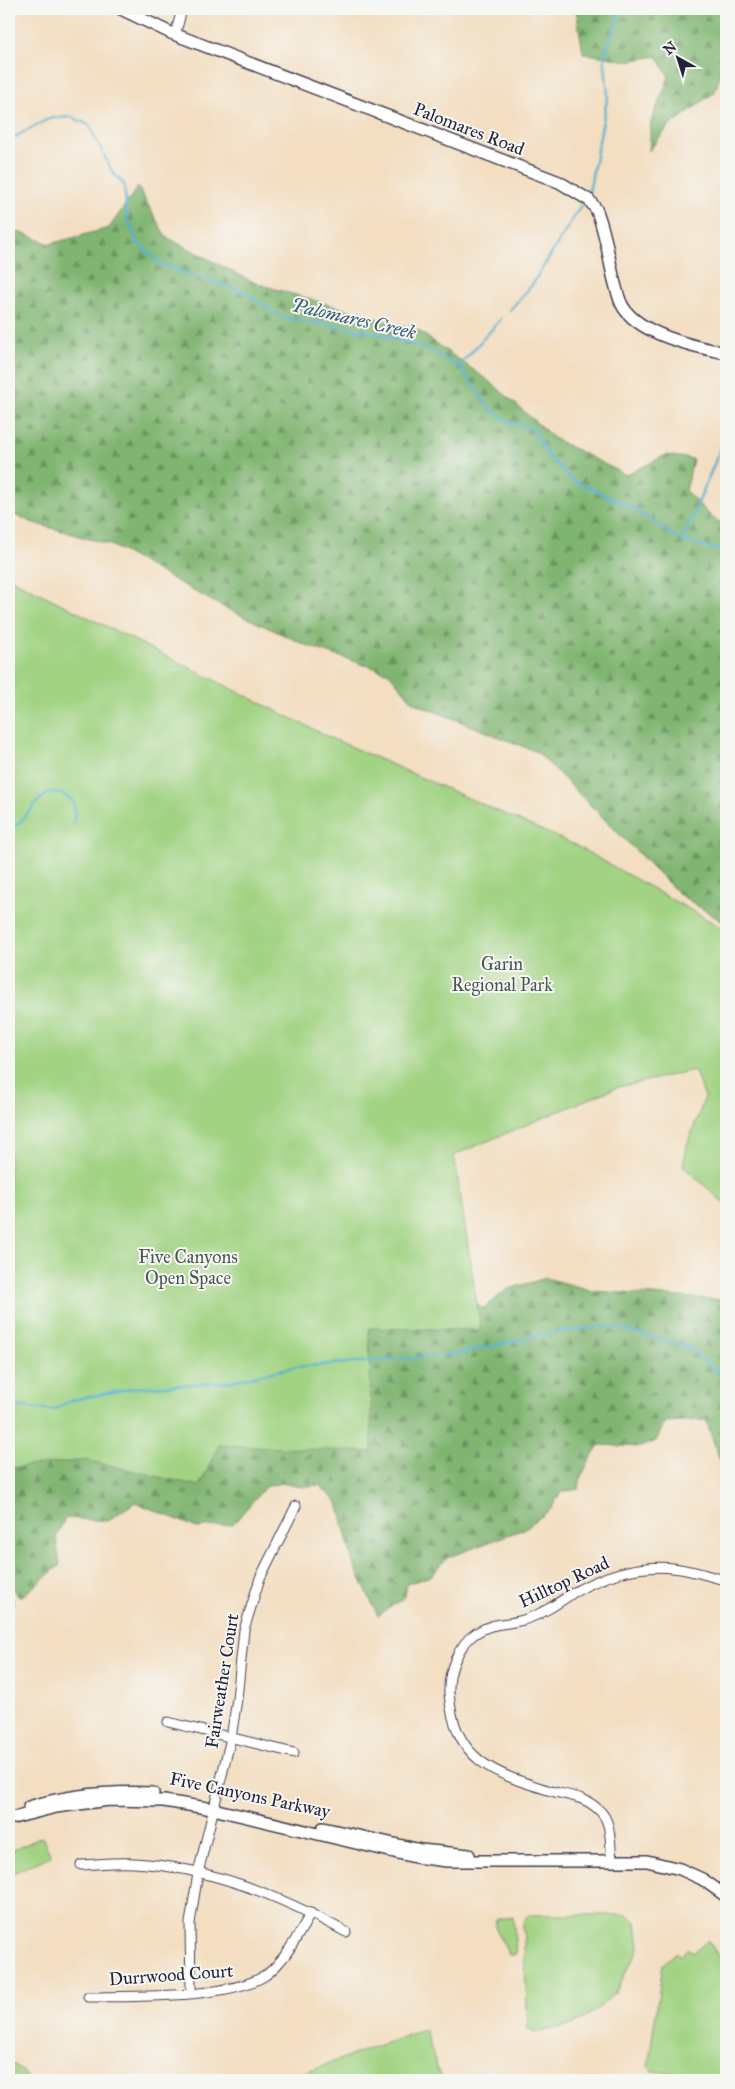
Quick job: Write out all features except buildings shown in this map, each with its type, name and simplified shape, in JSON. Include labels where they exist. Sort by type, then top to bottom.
[{"type":"main road","name":"Palomares Road","points":[[122,9],[171,33],[559,182],[589,200],[596,209],[621,301],[634,320],[673,339],[726,353]]},
{"type":"main road","name":"Five Canyons Parkway","points":[[9,1813],[73,1796],[106,1792],[166,1794],[421,1850],[474,1856],[482,1860],[647,1861],[680,1870],[702,1879],[726,1896]]},
{"type":"main road","name":"Five Canyons Parkway","points":[[9,1819],[56,1807],[109,1800],[164,1801],[214,1806]]},
{"type":"street","points":[[171,33],[176,32],[182,9]]},
{"type":"street","name":"Fairweather Court","points":[[191,1992],[190,1923],[198,1872],[231,1738],[238,1699],[244,1630],[260,1578],[296,1506]]},
{"type":"street","name":"Hilltop Road","points":[[612,1860],[609,1824],[601,1810],[580,1797],[552,1791],[499,1774],[476,1760],[458,1734],[451,1709],[449,1685],[456,1658],[475,1633],[497,1623],[523,1620],[590,1583],[634,1569],[660,1567],[689,1570],[726,1580]]},
{"type":"street","points":[[168,1722],[294,1753]]},
{"type":"street","points":[[80,1865],[134,1863],[198,1872],[272,1894],[346,1932]]},
{"type":"street","name":"Durrwood Court","points":[[88,1997],[191,1992],[240,1987],[266,1974],[285,1955],[312,1913]]},
{"type":"green space","points":[[576,9],[726,9],[726,55],[715,92],[668,127],[649,151],[651,122],[669,77],[657,56],[628,61],[583,53]]},
{"type":"green space","points":[[138,187],[166,237],[255,283],[419,331],[493,384],[555,439],[626,475],[666,455],[693,459],[686,491],[714,519],[726,525],[726,924],[679,894],[537,752],[414,703],[389,673],[308,646],[223,607],[111,545],[34,523],[9,513],[9,228],[50,244],[109,228]]},
{"type":"green space","name":"Five Canyons Open Space","points":[[9,578],[331,738],[575,845],[726,930],[726,1205],[683,1166],[687,1145],[705,1097],[694,1070],[615,1088],[454,1155],[481,1330],[369,1328],[372,1452],[219,1445],[199,1486],[86,1460],[9,1468]]},
{"type":"green space","points":[[546,1278],[594,1291],[726,1300],[725,1474],[706,1420],[665,1422],[656,1441],[640,1447],[599,1445],[581,1476],[579,1489],[561,1492],[551,1509],[524,1529],[447,1558],[431,1576],[407,1584],[405,1597],[378,1616],[353,1563],[338,1503],[319,1485],[301,1487],[281,1483],[265,1487],[233,1524],[197,1528],[135,1502],[108,1521],[65,1518],[56,1537],[60,1565],[20,1598],[9,1585],[9,1381],[445,1300],[484,1308],[508,1289]]},
{"type":"green space","points":[[42,1837],[51,1856],[13,1873],[9,1864],[9,1852]]},
{"type":"green space","points":[[529,1915],[628,1915],[636,1922],[639,1948],[615,1993],[594,2012],[575,2024],[534,2033],[528,2029],[523,1923]]},
{"type":"green space","points":[[513,1917],[516,1955],[509,1955],[495,1927],[496,1919]]},
{"type":"green space","points":[[708,1940],[726,1968],[726,2078],[652,2071],[648,2067],[663,1964],[677,1952],[680,1956],[688,1948],[693,1953]]},
{"type":"green space","points":[[425,2029],[441,2080],[282,2080]]},
{"type":"green space","points":[[9,2062],[21,2069],[29,2080],[9,2080]]},
{"type":"waterway","points":[[589,192],[608,95],[604,56],[622,9]]},
{"type":"waterway","name":"Palomares Creek","points":[[9,140],[50,118],[71,117],[89,125],[113,173],[124,184],[127,218],[137,242],[162,265],[244,292],[283,318],[372,332],[429,350],[459,366],[490,409],[509,422],[532,428],[549,457],[572,480],[635,509],[678,539],[726,552]]},
{"type":"waterway","points":[[510,310],[532,285],[582,204]]},
{"type":"waterway","points":[[459,366],[501,319]]},
{"type":"waterway","points":[[683,540],[726,435]]},
{"type":"waterway","points":[[9,825],[18,824],[40,799],[51,792],[62,794],[73,801],[75,812],[73,825]]},
{"type":"waterway","points":[[9,1409],[12,1406],[53,1410],[72,1400],[134,1388],[228,1382],[294,1367],[451,1355],[556,1332],[609,1326],[688,1347],[726,1379]]},
{"type":"park label","name":"Garin Regional Park","points":[[502,974]]}]
